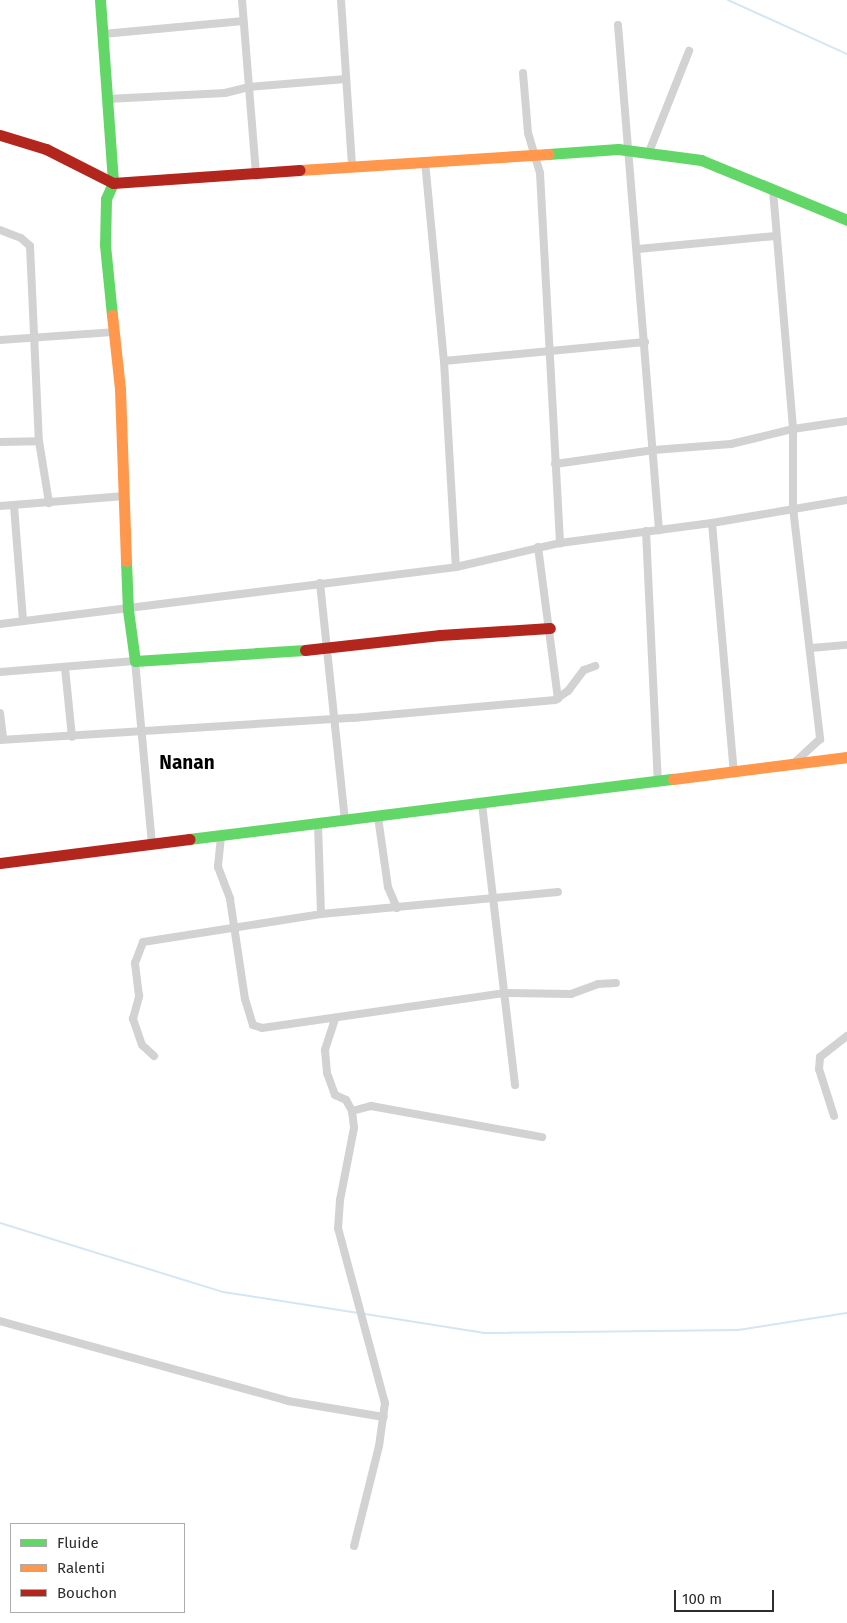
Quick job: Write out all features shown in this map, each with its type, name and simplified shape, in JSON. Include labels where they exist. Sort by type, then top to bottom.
[{"type":"main road","points":[[100,0],[113,183],[106,199],[105,245],[120,389],[126,496],[128,610],[135,661],[328,649],[440,635],[550,628]]},
{"type":"main road","points":[[0,135],[46,149],[113,183],[256,175],[352,166],[535,154],[627,150],[649,152],[700,160],[847,220]]},
{"type":"main road","points":[[0,863],[345,822],[790,766],[847,757]]},
{"type":"street","points":[[242,0],[256,175]]},
{"type":"street","points":[[341,0],[352,166]]},
{"type":"street","points":[[103,34],[243,21]]},
{"type":"street","points":[[618,25],[627,150],[646,342],[659,530]]},
{"type":"street","points":[[649,152],[689,51]]},
{"type":"street","points":[[522,73],[528,133],[540,173],[554,464],[560,543]]},
{"type":"street","points":[[107,99],[225,93],[249,87],[346,79]]},
{"type":"street","points":[[425,161],[444,361],[456,567]]},
{"type":"street","points":[[773,190],[775,236],[793,429],[794,508],[820,739],[790,766]]},
{"type":"street","points":[[0,230],[21,238],[30,246],[37,338],[38,442],[49,503]]},
{"type":"street","points":[[638,249],[775,236]]},
{"type":"street","points":[[0,340],[114,332]]},
{"type":"street","points":[[444,361],[646,342]]},
{"type":"street","points":[[554,464],[654,450],[731,444],[793,429],[847,422]]},
{"type":"street","points":[[0,442],[38,442]]},
{"type":"street","points":[[0,506],[126,496]]},
{"type":"street","points":[[0,624],[128,610],[320,583],[456,567],[560,543],[712,523],[847,500]]},
{"type":"street","points":[[14,506],[23,620]]},
{"type":"street","points":[[712,523],[734,773]]},
{"type":"street","points":[[646,531],[658,782]]},
{"type":"street","points":[[538,547],[558,699]]},
{"type":"street","points":[[320,583],[345,822]]},
{"type":"street","points":[[811,648],[847,645]]},
{"type":"street","points":[[0,672],[135,661],[152,845]]},
{"type":"street","points":[[0,713],[2,740],[334,719],[558,699],[584,670],[595,666]]},
{"type":"street","points":[[65,668],[72,737]]},
{"type":"street","points":[[482,804],[506,992],[515,1085]]},
{"type":"street","points":[[378,817],[388,887],[397,908]]},
{"type":"street","points":[[318,824],[321,914]]},
{"type":"street","points":[[221,837],[218,867],[230,899],[248,1017],[253,1025],[262,1028],[335,1019],[506,992],[571,994],[598,984],[616,983]]},
{"type":"street","points":[[154,1056],[142,1045],[133,1019],[138,996],[135,963],[143,942],[321,914],[558,892]]},
{"type":"street","points":[[335,1019],[325,1050],[327,1073],[335,1094],[346,1100],[352,1111],[353,1135],[340,1200],[338,1228],[384,1395],[384,1417],[365,1508],[354,1546]]},
{"type":"street","points":[[834,1116],[820,1068],[820,1057],[847,1036]]},
{"type":"street","points":[[352,1111],[371,1106],[542,1137]]},
{"type":"street","points":[[0,1321],[288,1401],[384,1417]]},
{"type":"waterway","points":[[728,0],[847,54]]},
{"type":"waterway","points":[[0,1223],[223,1292],[358,1313]]},
{"type":"waterway","points":[[365,1314],[485,1333],[738,1330],[847,1313]]},
{"type":"traffic: fast","points":[[100,0],[113,183],[106,199],[105,245],[112,315]]},
{"type":"traffic: fast","points":[[548,154],[618,149],[701,160],[847,220]]},
{"type":"traffic: fast","points":[[126,561],[128,610],[135,661],[305,650]]},
{"type":"traffic: fast","points":[[189,839],[673,779]]},
{"type":"traffic: slow","points":[[300,170],[548,154]]},
{"type":"traffic: slow","points":[[112,315],[120,389],[126,561]]},
{"type":"traffic: slow","points":[[673,779],[847,757]]},
{"type":"traffic: jam","points":[[0,135],[46,149],[113,183],[300,170]]},
{"type":"traffic: jam","points":[[305,650],[440,635],[550,628]]},
{"type":"traffic: jam","points":[[0,863],[189,839]]},
{"type":"district","name":"Nanan","points":[[187,763]]}]
